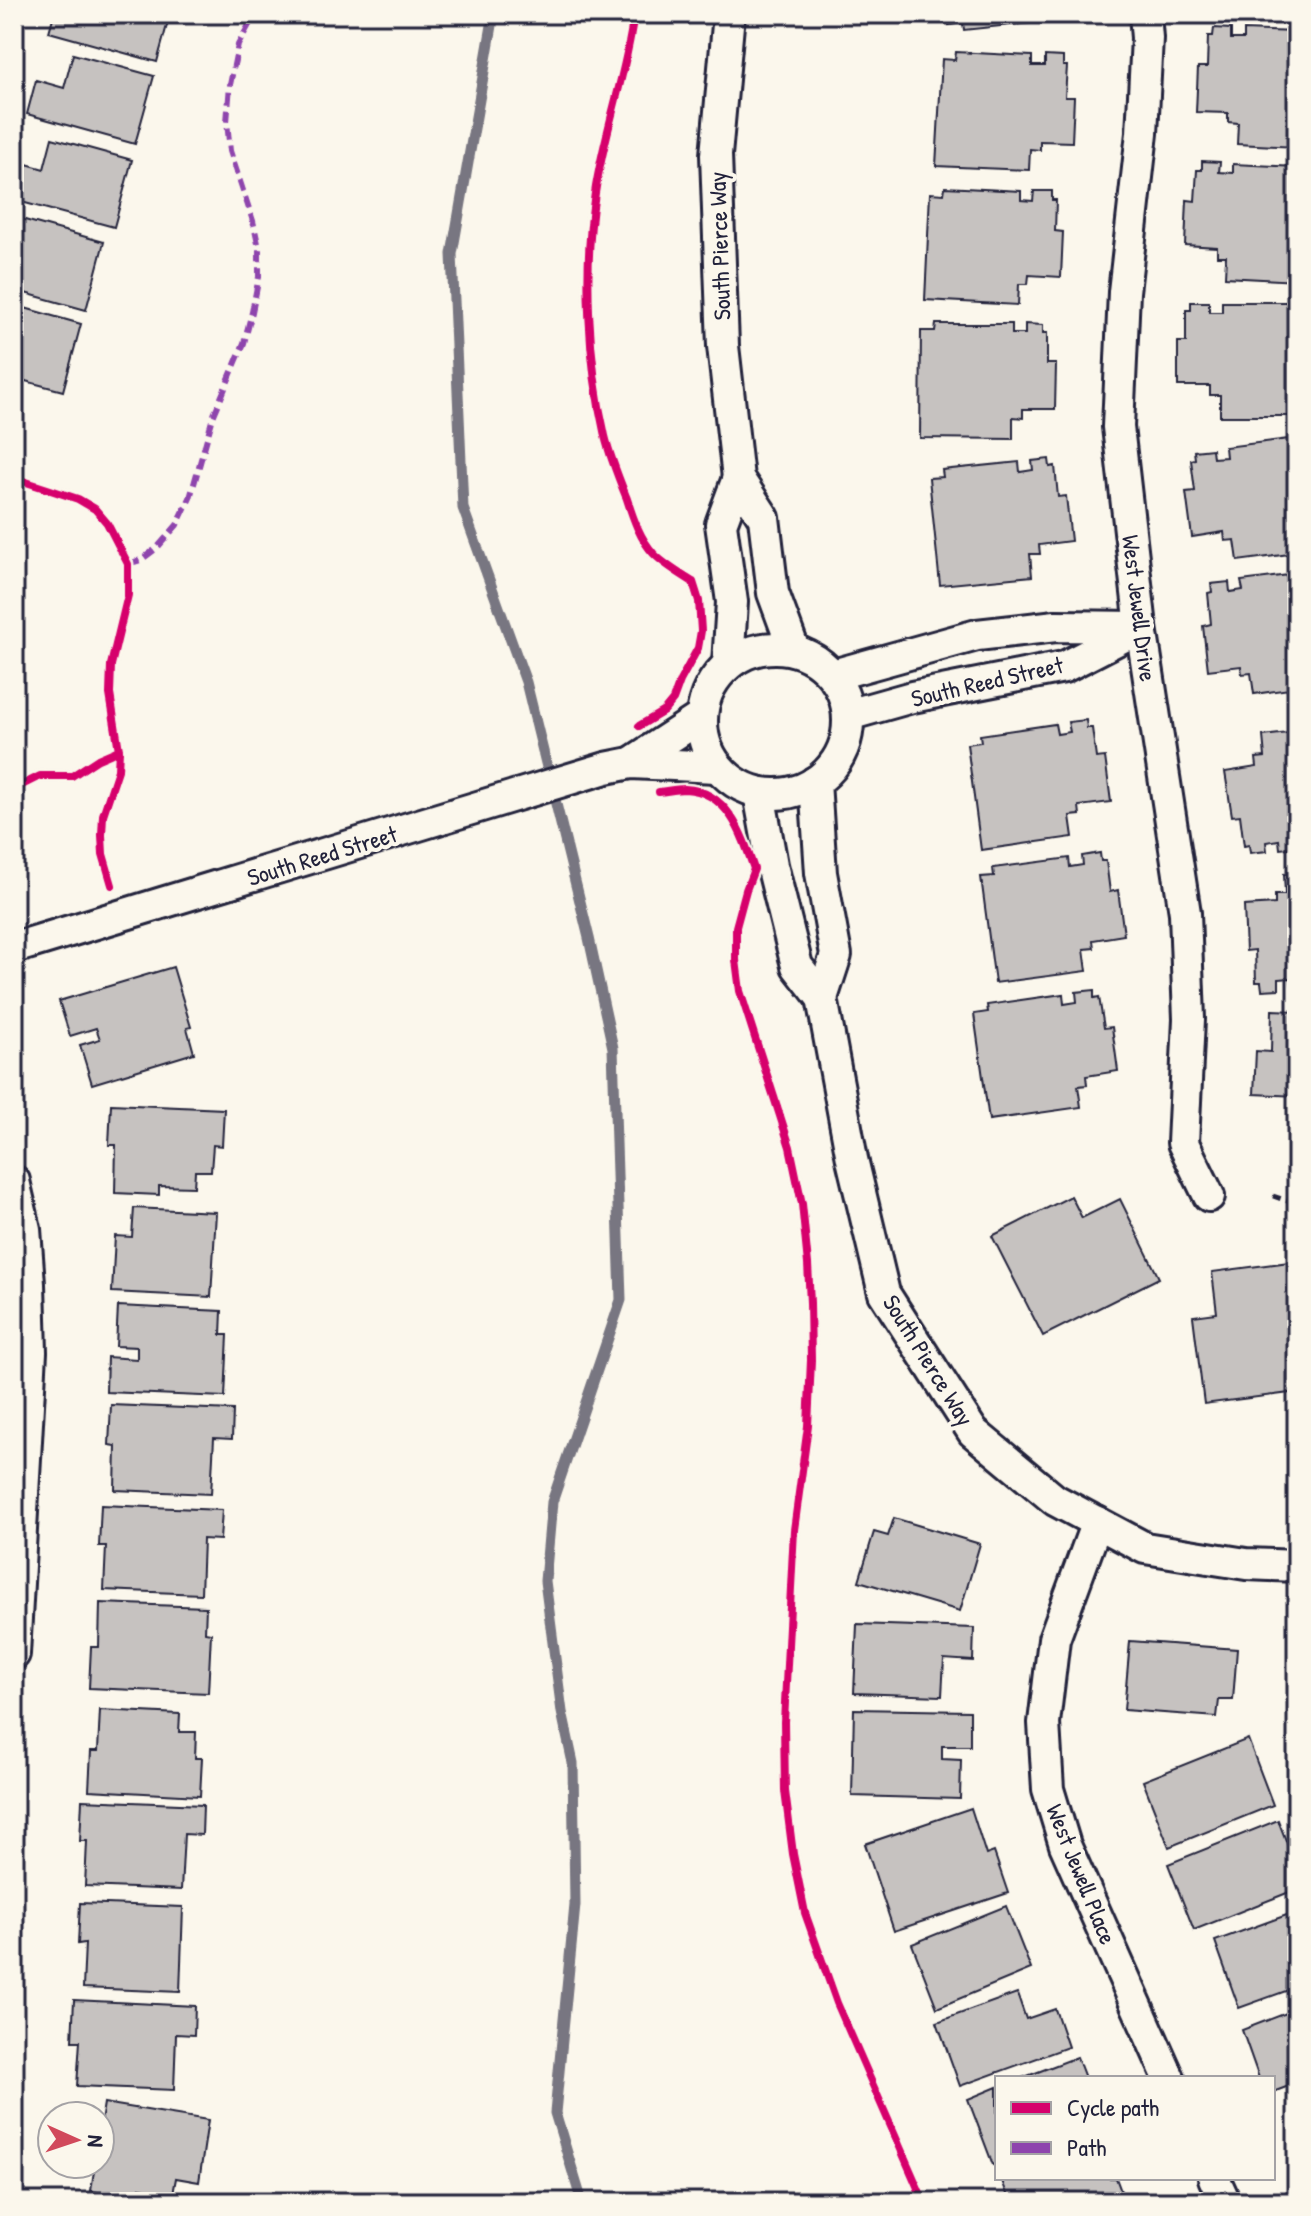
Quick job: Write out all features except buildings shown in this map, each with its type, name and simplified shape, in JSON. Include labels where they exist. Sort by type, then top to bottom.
[{"type":"street","name":"South Pierce Way","points":[[729,14],[716,155],[723,346],[738,478],[764,518],[773,593],[794,650]]},
{"type":"street","name":"West Jewell Drive","points":[[1145,14],[1147,38],[1142,133],[1124,292],[1118,427],[1141,627],[1185,913],[1189,1019],[1183,1143],[1209,1196]]},
{"type":"street","name":"South Pierce Way","points":[[728,664],[732,602],[721,524],[738,478]]},
{"type":"street","name":"South Reed Street","points":[[833,675],[977,635],[1056,626],[1141,627]]},
{"type":"street","name":"South Reed Street","points":[[848,715],[912,697],[1064,667],[1141,627]]},
{"type":"street","points":[[771,647],[794,650],[816,660],[833,675],[843,694],[848,715],[847,734],[831,769],[815,782],[798,791],[778,795],[759,793],[735,783],[717,767],[707,752],[701,717],[705,697],[714,679],[728,664],[748,652],[771,647]]},
{"type":"street","name":"South Reed Street","points":[[14,948],[619,765],[701,717]]},
{"type":"street","name":"South Reed Street","points":[[619,765],[717,767]]},
{"type":"street","name":"South Pierce Way","points":[[815,782],[821,873],[836,955],[822,998]]},
{"type":"street","name":"South Pierce Way","points":[[759,793],[772,865],[797,966],[822,998],[852,1159],[884,1293],[973,1432],[1055,1500],[1145,1548],[1246,1564],[1297,1566]]},
{"type":"street","points":[[14,1181],[25,1229],[31,1352],[14,1654]]},
{"type":"street","name":"West Jewell Place","points":[[1097,1522],[1054,1639],[1044,1723],[1048,1789],[1065,1845],[1168,2076]]},
{"type":"street","points":[[1215,2180],[1225,2202]]},
{"type":"path","points":[[1273,1196],[1297,1204]]},
{"type":"waterway","points":[[494,14],[452,254],[463,508],[526,682],[613,1048],[621,1300],[552,1502],[545,1581],[562,1712],[573,1763],[575,1905],[555,2113],[582,2202]]},
{"type":"marked path","points":[[128,564],[141,560],[157,548],[177,525],[190,498],[213,417],[244,343],[252,312],[259,277],[259,248],[230,151],[227,122],[238,45],[255,14]]},
{"type":"cycle path","points":[[634,14],[591,222],[588,283],[591,346],[605,436],[634,521],[654,554],[693,582],[699,601],[701,631],[698,648],[673,700],[664,711],[639,726]]},
{"type":"cycle path","points":[[14,478],[78,499],[95,509],[107,523],[128,564],[128,595],[111,665],[110,694],[119,750],[118,770],[103,815],[102,835],[103,854],[112,885]]},
{"type":"cycle path","points":[[14,792],[40,776],[72,776],[119,750]]},
{"type":"cycle path","points":[[659,792],[685,789],[712,797],[731,817],[754,869],[736,927],[736,960],[740,991],[790,1147],[802,1204],[810,1303],[808,1426],[794,1530],[784,1722],[785,1791],[793,1854],[805,1913],[837,2003],[924,2202]]}]
